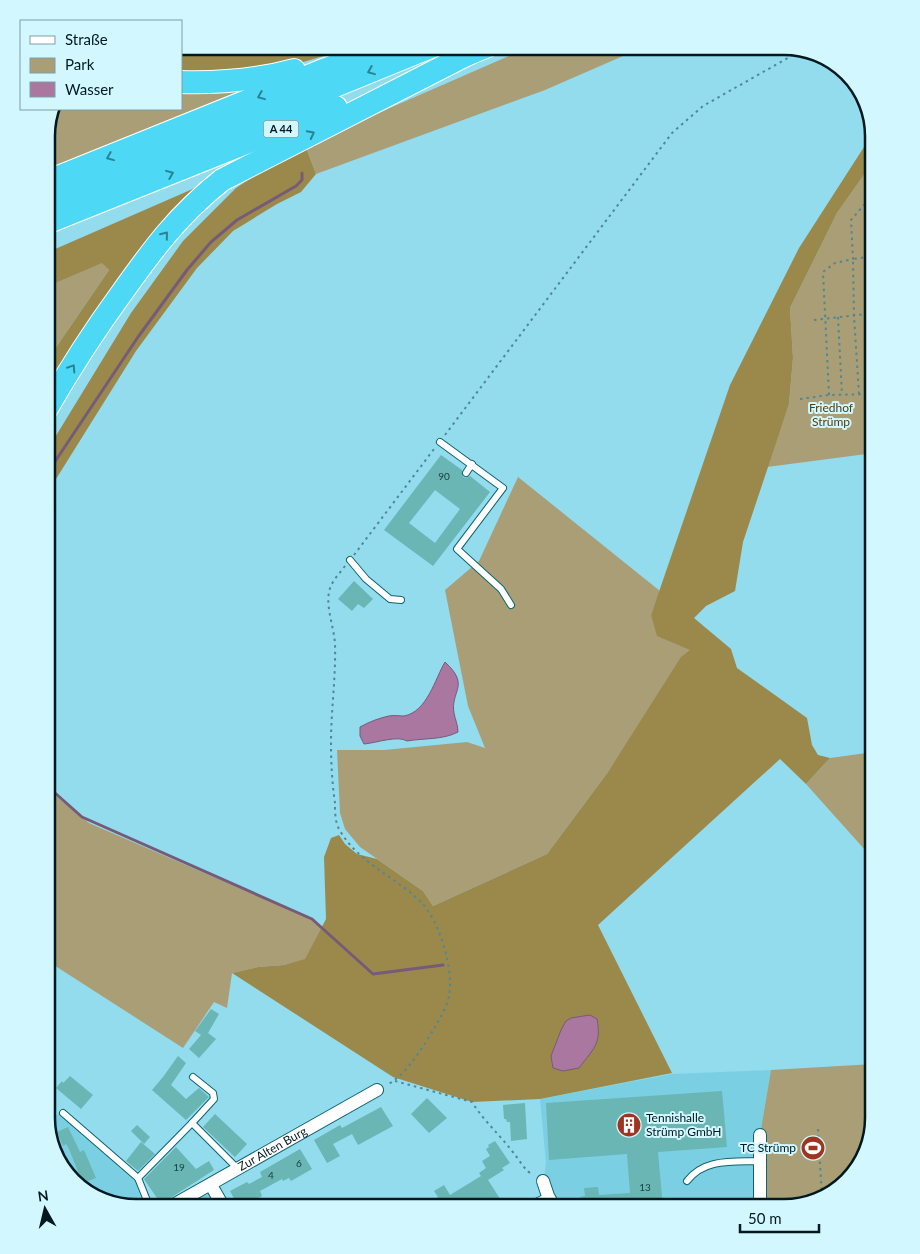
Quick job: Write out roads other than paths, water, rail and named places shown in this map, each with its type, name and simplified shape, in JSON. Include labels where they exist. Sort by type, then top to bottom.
[{"type":"highway","points":[[182,82],[240,80],[274,75],[345,55]]},
{"type":"highway","points":[[55,178],[364,55]]},
{"type":"highway","name":"A 44","points":[[55,200],[411,55]]},
{"type":"highway","name":"A 44","points":[[55,220],[467,55]]},
{"type":"highway","points":[[55,396],[99,325],[151,252],[182,215],[202,196],[222,180],[469,55]]},
{"type":"highway","points":[[55,225],[93,205]]},
{"type":"street","name":"Zur Alten Burg","points":[[184,1199],[377,1090]]},
{"type":"street","points":[[760,1135],[760,1199]]},
{"type":"street","points":[[544,1181],[550,1199]]},
{"type":"street","points":[[211,1184],[219,1199]]},
{"type":"lane","points":[[440,442],[503,488],[457,549],[501,589],[511,605]]},
{"type":"lane","points":[[466,473],[472,464]]},
{"type":"lane","points":[[350,560],[366,579],[390,599],[401,600]]},
{"type":"lane","points":[[138,1178],[214,1099],[213,1093],[193,1077]]},
{"type":"lane","points":[[63,1113],[138,1178],[146,1199]]},
{"type":"lane","points":[[192,1123],[238,1169]]},
{"type":"lane","points":[[687,1181],[694,1172],[705,1166],[760,1161]]},
{"type":"lane","points":[[542,1199],[548,1196]]},
{"type":"water","points":[[445,662],[457,677],[458,688],[454,713],[458,732],[440,738],[407,741],[393,739],[364,744],[360,736],[360,727],[385,717],[404,716],[419,708],[429,694]]},
{"type":"water","points":[[590,1015],[597,1019],[598,1028],[597,1040],[592,1051],[579,1068],[563,1071],[553,1068],[551,1056],[566,1021],[571,1018]]},
{"type":"waterway","points":[[55,462],[138,337],[187,270],[211,242],[237,220],[296,186],[302,180],[302,173]]},
{"type":"waterway","points":[[55,793],[82,817],[312,919],[373,974],[443,965]]},
{"type":"place","name":"Tennishalle Strümp GmbH","points":[[629,1125]]},
{"type":"place","name":"TC Strümp","points":[[813,1148]]},
{"type":"park label","name":"Friedhof Strümp","points":[[831,415]]}]
